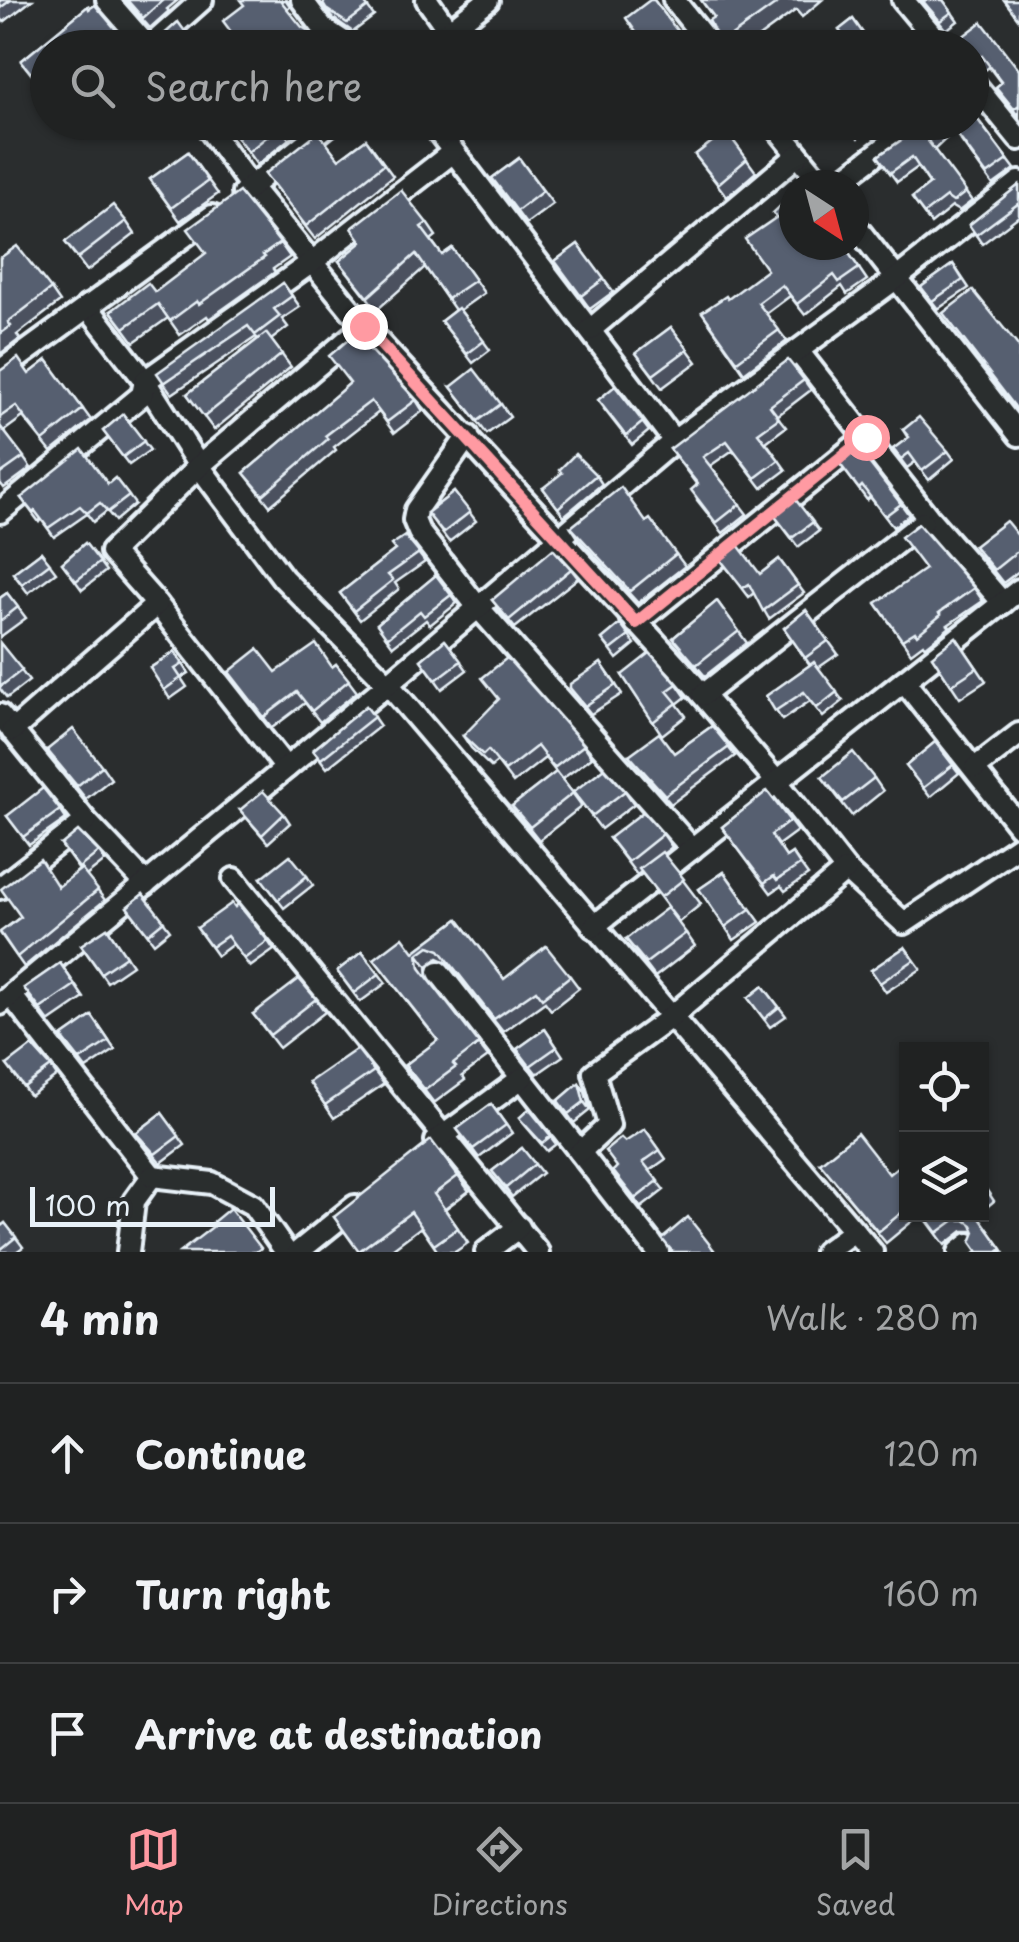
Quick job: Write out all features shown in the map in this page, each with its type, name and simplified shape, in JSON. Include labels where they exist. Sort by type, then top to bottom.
[{"type":"street","points":[[107,0],[133,30]]},
{"type":"street","points":[[168,30],[202,0]]},
{"type":"street","points":[[302,0],[326,30]]},
{"type":"street","points":[[427,0],[449,30],[488,0]]},
{"type":"street","points":[[674,0],[698,30]]},
{"type":"street","points":[[903,0],[928,30]]},
{"type":"street","points":[[989,103],[1019,139]]},
{"type":"street","points":[[217,140],[364,326],[703,695],[846,870],[904,923],[1019,846]]},
{"type":"street","points":[[0,372],[310,140]]},
{"type":"street","points":[[445,140],[674,442]]},
{"type":"street","points":[[786,140],[810,170]]},
{"type":"street","points":[[856,170],[895,140]]},
{"type":"street","points":[[0,512],[142,395],[145,381],[312,262],[454,152]]},
{"type":"street","points":[[590,330],[798,155]]},
{"type":"street","points":[[286,1252],[253,1204],[212,1182],[152,1176],[6,999],[674,442],[897,278],[1019,182]]},
{"type":"street","points":[[869,243],[1019,436]]},
{"type":"street","points":[[87,306],[145,381],[199,466],[282,578],[388,684],[872,1252]]},
{"type":"street","points":[[286,768],[157,604],[110,552],[199,466],[364,326]]},
{"type":"street","points":[[594,927],[1011,597],[928,517],[798,351]]},
{"type":"street","points":[[468,436],[423,498],[414,520],[438,558],[477,606],[692,849]]},
{"type":"street","points":[[636,623],[866,437]]},
{"type":"street","points":[[703,695],[928,517]]},
{"type":"street","points":[[146,884],[86,821],[6,723],[157,604]]},
{"type":"street","points":[[904,682],[1019,826]]},
{"type":"street","points":[[975,768],[1019,734]]},
{"type":"street","points":[[0,888],[86,821]]},
{"type":"street","points":[[580,1152],[609,1126],[594,1073],[670,1017],[846,870]]},
{"type":"street","points":[[234,880],[538,1252]]},
{"type":"street","points":[[440,972],[658,1252]]},
{"type":"street","points":[[414,1158],[522,1078]]},
{"type":"street","points":[[128,1252],[134,1201],[152,1176]]},
{"type":"street","points":[[298,1252],[370,1193]]},
{"type":"street","points":[[486,1252],[519,1227]]},
{"type":"street","points":[[825,1252],[854,1231]]},
{"type":"building","points":[[127,0],[161,0],[162,1],[143,18]]},
{"type":"building","points":[[240,0],[280,0],[307,30],[230,30],[223,21],[244,5]]},
{"type":"building","points":[[326,0],[362,0],[368,7],[347,23],[326,9]]},
{"type":"building","points":[[654,0],[677,30],[634,30],[626,18]]},
{"type":"building","points":[[701,0],[782,0],[740,30],[714,30],[709,20],[714,17]]},
{"type":"building","points":[[922,0],[943,0],[952,12],[940,21]]},
{"type":"building","points":[[1004,0],[1019,0],[1019,20]]},
{"type":"building","points":[[95,5],[116,30],[59,30],[88,6],[89,9]]},
{"type":"building","points":[[853,19],[861,30],[839,30]]},
{"type":"building","points":[[982,22],[988,30],[971,30]]},
{"type":"building","points":[[989,31],[1019,70],[1019,105],[1014,109],[996,87],[1002,82],[989,65]]},
{"type":"building","points":[[30,54],[30,72],[21,61]]},
{"type":"building","points":[[989,135],[1008,160],[987,175],[961,140],[989,140]]},
{"type":"building","points":[[239,140],[263,140],[248,152]]},
{"type":"building","points":[[308,140],[324,140],[339,159],[367,140],[384,164],[306,226],[265,174]]},
{"type":"building","points":[[714,140],[733,140],[747,159],[718,184],[695,155]]},
{"type":"building","points":[[901,140],[929,140],[966,192],[953,202],[946,197],[924,214],[912,198],[930,184],[912,157],[890,173],[878,156]]},
{"type":"building","points":[[188,152],[208,181],[171,208],[150,179]]},
{"type":"building","points":[[519,158],[543,191],[517,211],[492,178]]},
{"type":"building","points":[[1019,185],[1019,203],[976,235],[969,225]]},
{"type":"building","points":[[401,190],[427,223],[421,227],[442,255],[452,248],[475,280],[447,299],[416,254],[368,297],[339,261],[362,242],[352,228]]},
{"type":"building","points":[[239,192],[280,243],[170,321],[158,304],[124,328],[111,311],[148,283],[155,292],[206,253],[188,229]]},
{"type":"building","points":[[113,205],[126,221],[78,258],[65,242]]},
{"type":"building","points":[[779,207],[779,260],[853,260],[859,268],[839,282],[834,275],[797,304],[782,285],[758,303],[779,330],[737,361],[702,312],[726,296],[728,299],[767,270],[745,239],[777,217],[773,213]]},
{"type":"building","points":[[578,244],[604,279],[581,296],[555,261]]},
{"type":"building","points":[[17,246],[51,289],[8,322],[11,326],[0,334],[0,258]]},
{"type":"building","points":[[953,264],[963,280],[932,301],[921,287]]},
{"type":"building","points":[[283,283],[292,296],[274,309],[280,316],[255,335],[248,326],[164,383],[157,373]]},
{"type":"building","points":[[973,290],[1019,347],[1019,412],[943,313]]},
{"type":"building","points":[[458,308],[484,341],[467,354],[441,321]]},
{"type":"building","points":[[671,327],[688,349],[653,375],[636,353]]},
{"type":"building","points":[[266,333],[282,354],[204,417],[187,394]]},
{"type":"building","points":[[355,334],[416,400],[387,422],[371,401],[325,436],[328,439],[263,495],[244,473],[350,383],[329,356]]},
{"type":"building","points":[[18,358],[29,374],[47,360],[83,409],[43,441],[16,406],[0,417],[0,371]]},
{"type":"building","points":[[788,360],[804,380],[770,406],[779,418],[758,433],[779,460],[755,478],[727,441],[703,457],[740,504],[716,523],[691,490],[698,484],[670,449]]},
{"type":"building","points":[[474,369],[501,404],[478,421],[451,387]]},
{"type":"building","points":[[615,386],[643,422],[626,436],[598,400]]},
{"type":"building","points":[[123,414],[144,441],[123,457],[103,431]]},
{"type":"building","points":[[919,417],[948,451],[922,471],[909,453],[901,459],[893,449],[909,437],[903,430]]},
{"type":"building","points":[[0,426],[24,457],[0,474]]},
{"type":"building","points":[[856,446],[901,504],[885,516],[837,460]]},
{"type":"building","points":[[82,449],[108,484],[115,478],[129,496],[108,512],[100,503],[87,513],[80,506],[48,528],[21,498]]},
{"type":"building","points":[[575,454],[596,475],[558,508],[543,488],[562,473],[559,470]]},
{"type":"building","points":[[621,487],[676,554],[630,591],[571,527]]},
{"type":"building","points":[[454,492],[470,512],[443,533],[427,513]]},
{"type":"building","points":[[795,499],[813,522],[792,538],[774,515]]},
{"type":"building","points":[[1006,521],[1019,537],[1019,550],[994,570],[974,546]]},
{"type":"building","points":[[918,524],[974,588],[917,635],[915,632],[902,640],[876,603],[925,569],[901,537]]},
{"type":"building","points":[[405,536],[419,553],[388,575],[393,580],[354,611],[340,593],[395,550],[391,545]]},
{"type":"building","points":[[85,543],[100,562],[76,581],[62,563]]},
{"type":"building","points":[[738,545],[760,574],[779,559],[798,585],[763,611],[749,584],[743,588],[720,559]]},
{"type":"building","points":[[553,549],[571,569],[509,620],[492,600]]},
{"type":"building","points":[[41,552],[50,563],[22,584],[13,573]]},
{"type":"building","points":[[436,575],[451,595],[424,616],[420,611],[387,638],[377,624]]},
{"type":"building","points":[[7,593],[18,607],[0,621],[0,598]]},
{"type":"building","points":[[717,601],[739,631],[696,665],[673,638]]},
{"type":"building","points":[[806,610],[828,641],[805,658],[784,628]]},
{"type":"building","points":[[620,624],[629,636],[611,650],[602,639]]},
{"type":"building","points":[[956,637],[977,668],[951,685],[932,656]]},
{"type":"building","points":[[445,640],[461,661],[436,680],[421,660]]},
{"type":"building","points":[[0,643],[22,670],[0,687]]},
{"type":"building","points":[[316,644],[332,667],[336,664],[349,680],[312,711],[297,692],[264,717],[229,672],[258,649],[276,672]]},
{"type":"building","points":[[175,652],[183,664],[175,669],[181,678],[164,690],[150,668]]},
{"type":"building","points":[[650,653],[677,684],[667,691],[677,703],[653,722],[622,675]]},
{"type":"building","points":[[507,658],[584,745],[554,768],[537,746],[505,771],[488,750],[483,755],[463,736],[499,699],[482,678]]},
{"type":"building","points":[[814,662],[837,692],[817,708],[804,692],[775,711],[766,696]]},
{"type":"building","points":[[601,663],[616,685],[585,706],[570,684]]},
{"type":"building","points":[[366,706],[374,717],[321,759],[313,750]]},
{"type":"building","points":[[712,726],[729,747],[665,795],[629,755],[659,733],[674,753]]},
{"type":"building","points":[[73,729],[102,766],[77,786],[47,750]]},
{"type":"building","points":[[935,742],[953,765],[923,788],[906,766]]},
{"type":"building","points":[[853,752],[874,778],[843,802],[822,777]]},
{"type":"building","points":[[604,768],[625,791],[592,816],[573,792]]},
{"type":"building","points":[[556,772],[573,793],[530,827],[512,806]]},
{"type":"building","points":[[43,788],[60,810],[23,837],[7,816]]},
{"type":"building","points":[[263,791],[284,814],[262,835],[240,810]]},
{"type":"building","points":[[767,791],[790,821],[771,835],[786,857],[792,853],[800,865],[777,880],[774,876],[764,883],[722,827]]},
{"type":"building","points":[[643,812],[663,834],[628,862],[609,838]]},
{"type":"building","points":[[78,831],[99,852],[79,868],[61,845]]},
{"type":"building","points":[[662,852],[684,879],[661,897],[639,869]]},
{"type":"building","points":[[290,855],[307,876],[278,900],[261,878]]},
{"type":"building","points":[[40,859],[58,887],[81,869],[98,890],[17,957],[0,932],[21,917],[1,889]]},
{"type":"building","points":[[724,872],[750,909],[725,927],[699,889]]},
{"type":"building","points":[[143,894],[164,921],[148,934],[127,907]]},
{"type":"building","points":[[232,903],[235,907],[238,904],[268,941],[244,959],[227,936],[211,947],[197,928]]},
{"type":"building","points":[[667,908],[686,933],[646,963],[626,939]]},
{"type":"building","points":[[458,919],[504,979],[546,946],[570,976],[542,998],[536,990],[494,1019],[440,950],[429,946],[418,954],[420,968],[479,1044],[425,1090],[405,1065],[438,1040],[374,959],[403,937],[414,952]]},
{"type":"building","points":[[107,928],[126,956],[101,973],[81,945]]},
{"type":"building","points":[[905,947],[914,960],[880,983],[871,970]]},
{"type":"building","points":[[362,952],[379,974],[354,993],[337,971]]},
{"type":"building","points":[[60,963],[75,985],[40,1009],[24,988]]},
{"type":"building","points":[[299,979],[316,999],[270,1035],[253,1014]]},
{"type":"building","points":[[763,986],[779,1007],[764,1019],[748,998]]},
{"type":"building","points":[[92,1016],[109,1041],[80,1060],[62,1037]]},
{"type":"building","points":[[545,1029],[557,1047],[530,1066],[517,1049]]},
{"type":"building","points":[[32,1046],[51,1067],[24,1087],[7,1065]]},
{"type":"building","points":[[357,1049],[374,1071],[325,1105],[309,1082]]},
{"type":"building","points":[[579,1083],[584,1102],[568,1114],[558,1101]]},
{"type":"building","points":[[491,1104],[506,1125],[473,1149],[457,1129]]},
{"type":"building","points":[[529,1109],[551,1136],[542,1143],[519,1118]]},
{"type":"building","points":[[162,1113],[179,1136],[155,1154],[136,1133]]},
{"type":"building","points":[[645,1129],[660,1150],[643,1162],[658,1181],[635,1199],[613,1171],[617,1167],[605,1151],[621,1138],[625,1142]]},
{"type":"building","points":[[857,1133],[889,1174],[899,1166],[899,1215],[878,1232],[820,1163]]},
{"type":"building","points":[[431,1140],[458,1176],[434,1194],[458,1228],[434,1245],[411,1212],[359,1251],[334,1217]]},
{"type":"building","points":[[522,1148],[535,1164],[506,1188],[492,1171]]},
{"type":"building","points":[[230,1208],[261,1248],[256,1252],[180,1252],[215,1225],[213,1222]]},
{"type":"building","points":[[688,1217],[714,1250],[673,1252],[662,1239]]},
{"type":"building","points":[[929,1222],[952,1222],[937,1233]]},
{"type":"building","points":[[968,1222],[983,1222],[1002,1249],[978,1252],[971,1242],[975,1232]]},
{"type":"building","points":[[5,1223],[16,1237],[0,1250],[0,1227]]},
{"type":"route","points":[[364,326],[636,623],[866,437]]}]
